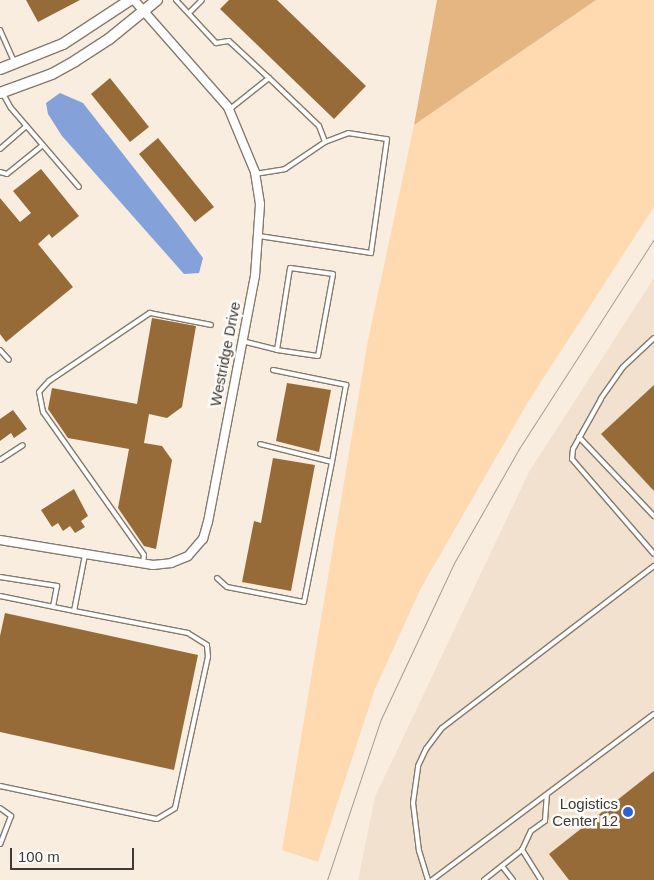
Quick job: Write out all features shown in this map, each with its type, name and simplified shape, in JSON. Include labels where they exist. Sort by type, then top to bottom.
[{"type":"main road","points":[[0,69],[63,44],[132,0]]},
{"type":"main road","points":[[1,93],[52,74],[76,61],[144,13],[157,0]]},
{"type":"street","name":"Westridge Drive","points":[[0,540],[143,563],[162,564],[188,556],[202,539],[242,341],[259,236],[260,204],[255,174],[230,109],[205,77],[132,0]]},
{"type":"lane","points":[[176,0],[216,43],[229,41],[269,78],[319,126],[325,142]]},
{"type":"lane","points":[[189,13],[202,0]]},
{"type":"lane","points":[[0,30],[15,64]]},
{"type":"lane","points":[[230,109],[269,78]]},
{"type":"lane","points":[[1,93],[26,126],[79,187]]},
{"type":"lane","points":[[0,149],[26,126]]},
{"type":"lane","points":[[255,174],[285,168],[325,142],[348,132],[387,139],[371,252],[259,236]]},
{"type":"lane","points":[[0,172],[7,174],[43,145]]},
{"type":"lane","points":[[242,341],[277,350],[318,356],[334,274],[290,268],[277,350]]},
{"type":"lane","points":[[143,563],[144,555],[43,412],[39,392],[49,381],[150,313],[211,324]]},
{"type":"lane","points":[[654,338],[623,367],[579,437],[573,448],[572,459],[576,468],[654,554]]},
{"type":"lane","points":[[0,350],[9,360]]},
{"type":"lane","points":[[217,578],[226,587],[304,602],[346,385],[273,370]]},
{"type":"lane","points":[[579,437],[654,516]]},
{"type":"lane","points":[[0,460],[23,444]]},
{"type":"lane","points":[[260,444],[332,462]]},
{"type":"lane","points":[[74,610],[85,554]]},
{"type":"lane","points":[[428,880],[419,851],[413,804],[415,779],[426,749],[442,728],[654,566]]},
{"type":"lane","points":[[0,577],[57,586],[53,607]]},
{"type":"lane","points":[[0,596],[188,633],[207,646],[208,657],[175,808],[157,819],[0,786]]},
{"type":"lane","points":[[432,880],[654,714]]},
{"type":"lane","points":[[484,880],[522,850],[531,831],[545,821],[548,795]]},
{"type":"lane","points":[[0,808],[11,816],[0,844]]},
{"type":"lane","points":[[522,850],[541,880]]},
{"type":"lane","points":[[502,866],[512,880]]},
{"type":"shaded area","points":[[437,0],[596,0],[414,125]]},
{"type":"shaded area","points":[[596,0],[654,0],[654,207],[528,402],[421,588],[375,689],[318,862],[282,850],[368,340],[414,125]]},
{"type":"shaded area","points":[[654,278],[654,880],[358,880],[375,797],[529,472]]},
{"type":"water","points":[[60,93],[83,103],[177,223],[203,258],[199,273],[184,274],[62,136],[48,114],[46,103]]},
{"type":"building","points":[[26,0],[80,0],[38,22]]},
{"type":"building","points":[[229,0],[277,0],[366,86],[334,119],[220,9]]},
{"type":"building","points":[[110,78],[149,127],[130,142],[91,94]]},
{"type":"building","points":[[158,138],[214,207],[195,222],[139,154]]},
{"type":"building","points":[[41,169],[79,216],[52,238],[49,234],[38,244],[73,287],[6,342],[0,334],[0,198],[20,222],[31,213],[13,191]]},
{"type":"building","points":[[152,318],[196,326],[182,407],[167,418],[149,414],[144,443],[162,446],[172,460],[156,549],[144,546],[118,508],[129,449],[68,438],[48,409],[52,388],[137,404]]},
{"type":"building","points":[[287,383],[331,390],[319,452],[276,441]]},
{"type":"building","points":[[654,385],[654,491],[601,434]]},
{"type":"building","points":[[13,410],[27,429],[14,438],[11,433],[0,441],[0,419]]},
{"type":"building","points":[[273,458],[315,465],[291,591],[242,582],[254,521],[261,523]]},
{"type":"building","points":[[74,489],[88,516],[81,521],[85,527],[75,533],[70,526],[63,531],[58,523],[52,527],[41,510]]},
{"type":"building","points":[[5,613],[198,655],[174,770],[0,732],[0,636]]},
{"type":"building","name":"Logistics Center 12","points":[[654,771],[654,880],[569,880],[549,854]]},
{"type":"tram line","points":[[327,880],[381,719],[454,563],[520,447],[654,239]]},
{"type":"place","name":"Logistics Center 12","points":[[628,812]]}]
